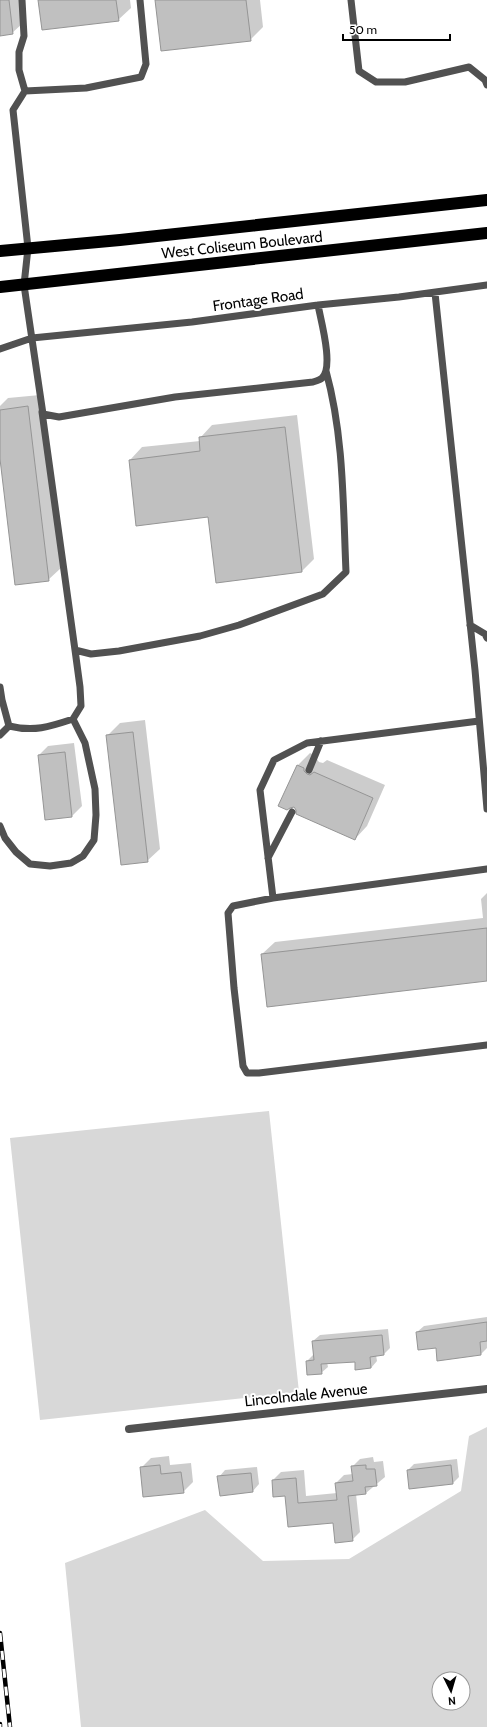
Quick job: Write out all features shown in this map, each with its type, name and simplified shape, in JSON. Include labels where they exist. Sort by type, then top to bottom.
[{"type":"highway","name":"West Coliseum Boulevard","points":[[0,251],[120,240],[487,200]]},
{"type":"highway","name":"West Coliseum Boulevard","points":[[0,287],[487,233]]},
{"type":"street","name":"Lincolndale Avenue","points":[[129,1429],[487,1389]]},
{"type":"lane","points":[[9,726],[21,729],[40,729],[73,719],[81,706],[75,650],[24,285],[28,248],[13,110],[25,91],[19,70],[19,52],[24,36],[22,0]]},
{"type":"lane","points":[[25,91],[86,88],[141,77],[146,64],[140,0]]},
{"type":"lane","points":[[351,0],[359,71],[376,82],[405,82],[469,67],[485,80],[487,85]]},
{"type":"lane","name":"Frontage Road","points":[[0,349],[32,338],[192,322],[318,305],[435,293],[487,285]]},
{"type":"lane","points":[[435,293],[470,625],[487,809]]},
{"type":"lane","points":[[75,650],[91,654],[120,651],[200,636],[232,627],[323,594],[346,572],[339,439],[334,399],[326,371],[327,359],[318,305]]},
{"type":"lane","points":[[42,412],[43,414],[58,417],[175,397],[313,382],[321,378],[326,371]]},
{"type":"lane","points":[[470,625],[485,634],[487,638]]},
{"type":"lane","points":[[0,687],[9,726]]},
{"type":"lane","points":[[0,826],[5,838],[16,852],[30,864],[50,866],[71,863],[83,856],[91,845],[94,840],[96,815],[95,789],[85,743],[73,719]]},
{"type":"lane","points":[[273,898],[260,790],[274,760],[307,743],[479,722]]},
{"type":"lane","points":[[0,735],[9,726]]},
{"type":"lane","points":[[309,770],[321,741]]},
{"type":"lane","points":[[268,858],[292,812]]},
{"type":"lane","points":[[487,869],[273,898],[233,906],[228,913],[234,988],[244,1066],[247,1073],[259,1073],[487,1045]]},
{"type":"shaded area","points":[[269,1111],[299,1392],[40,1420],[10,1138]]},
{"type":"shaded area","points":[[487,1427],[487,1727],[81,1727],[65,1563],[205,1510],[263,1561],[349,1559],[461,1491],[469,1436]]},
{"type":"building","points":[[0,0],[9,0],[13,34],[0,36]]},
{"type":"building","points":[[38,0],[116,0],[119,21],[42,30]]},
{"type":"building","points":[[155,0],[246,0],[251,41],[161,51]]},
{"type":"building","points":[[28,406],[49,581],[15,585],[0,459],[0,410]]},
{"type":"building","points":[[285,427],[302,572],[216,583],[208,517],[136,526],[129,460],[200,451],[199,437]]},
{"type":"building","points":[[133,732],[148,862],[121,865],[106,735]]},
{"type":"building","points":[[65,752],[72,817],[45,820],[38,755]]},
{"type":"building","points":[[297,765],[304,768],[304,771],[307,774],[310,775],[314,772],[373,798],[355,840],[296,814],[294,807],[287,810],[278,806]]},
{"type":"building","points":[[487,928],[487,981],[267,1007],[261,954]]},
{"type":"building","points":[[487,1322],[487,1341],[480,1342],[481,1355],[437,1361],[436,1348],[418,1350],[416,1332]]},
{"type":"building","points":[[382,1335],[384,1355],[370,1357],[371,1368],[355,1370],[355,1362],[321,1364],[322,1374],[307,1375],[306,1361],[314,1360],[312,1341]]},
{"type":"building","points":[[160,1465],[161,1474],[181,1472],[184,1493],[143,1497],[140,1467]]},
{"type":"building","points":[[366,1465],[366,1469],[375,1469],[377,1486],[365,1487],[366,1494],[348,1496],[353,1541],[335,1543],[333,1523],[288,1527],[285,1496],[273,1497],[272,1480],[296,1478],[298,1503],[337,1500],[335,1483],[353,1481],[351,1466]]},
{"type":"building","points":[[451,1465],[453,1484],[409,1489],[407,1470]]},
{"type":"building","points":[[251,1473],[253,1492],[220,1496],[217,1476]]},
{"type":"railway","points":[[0,1633],[10,1727]]}]
